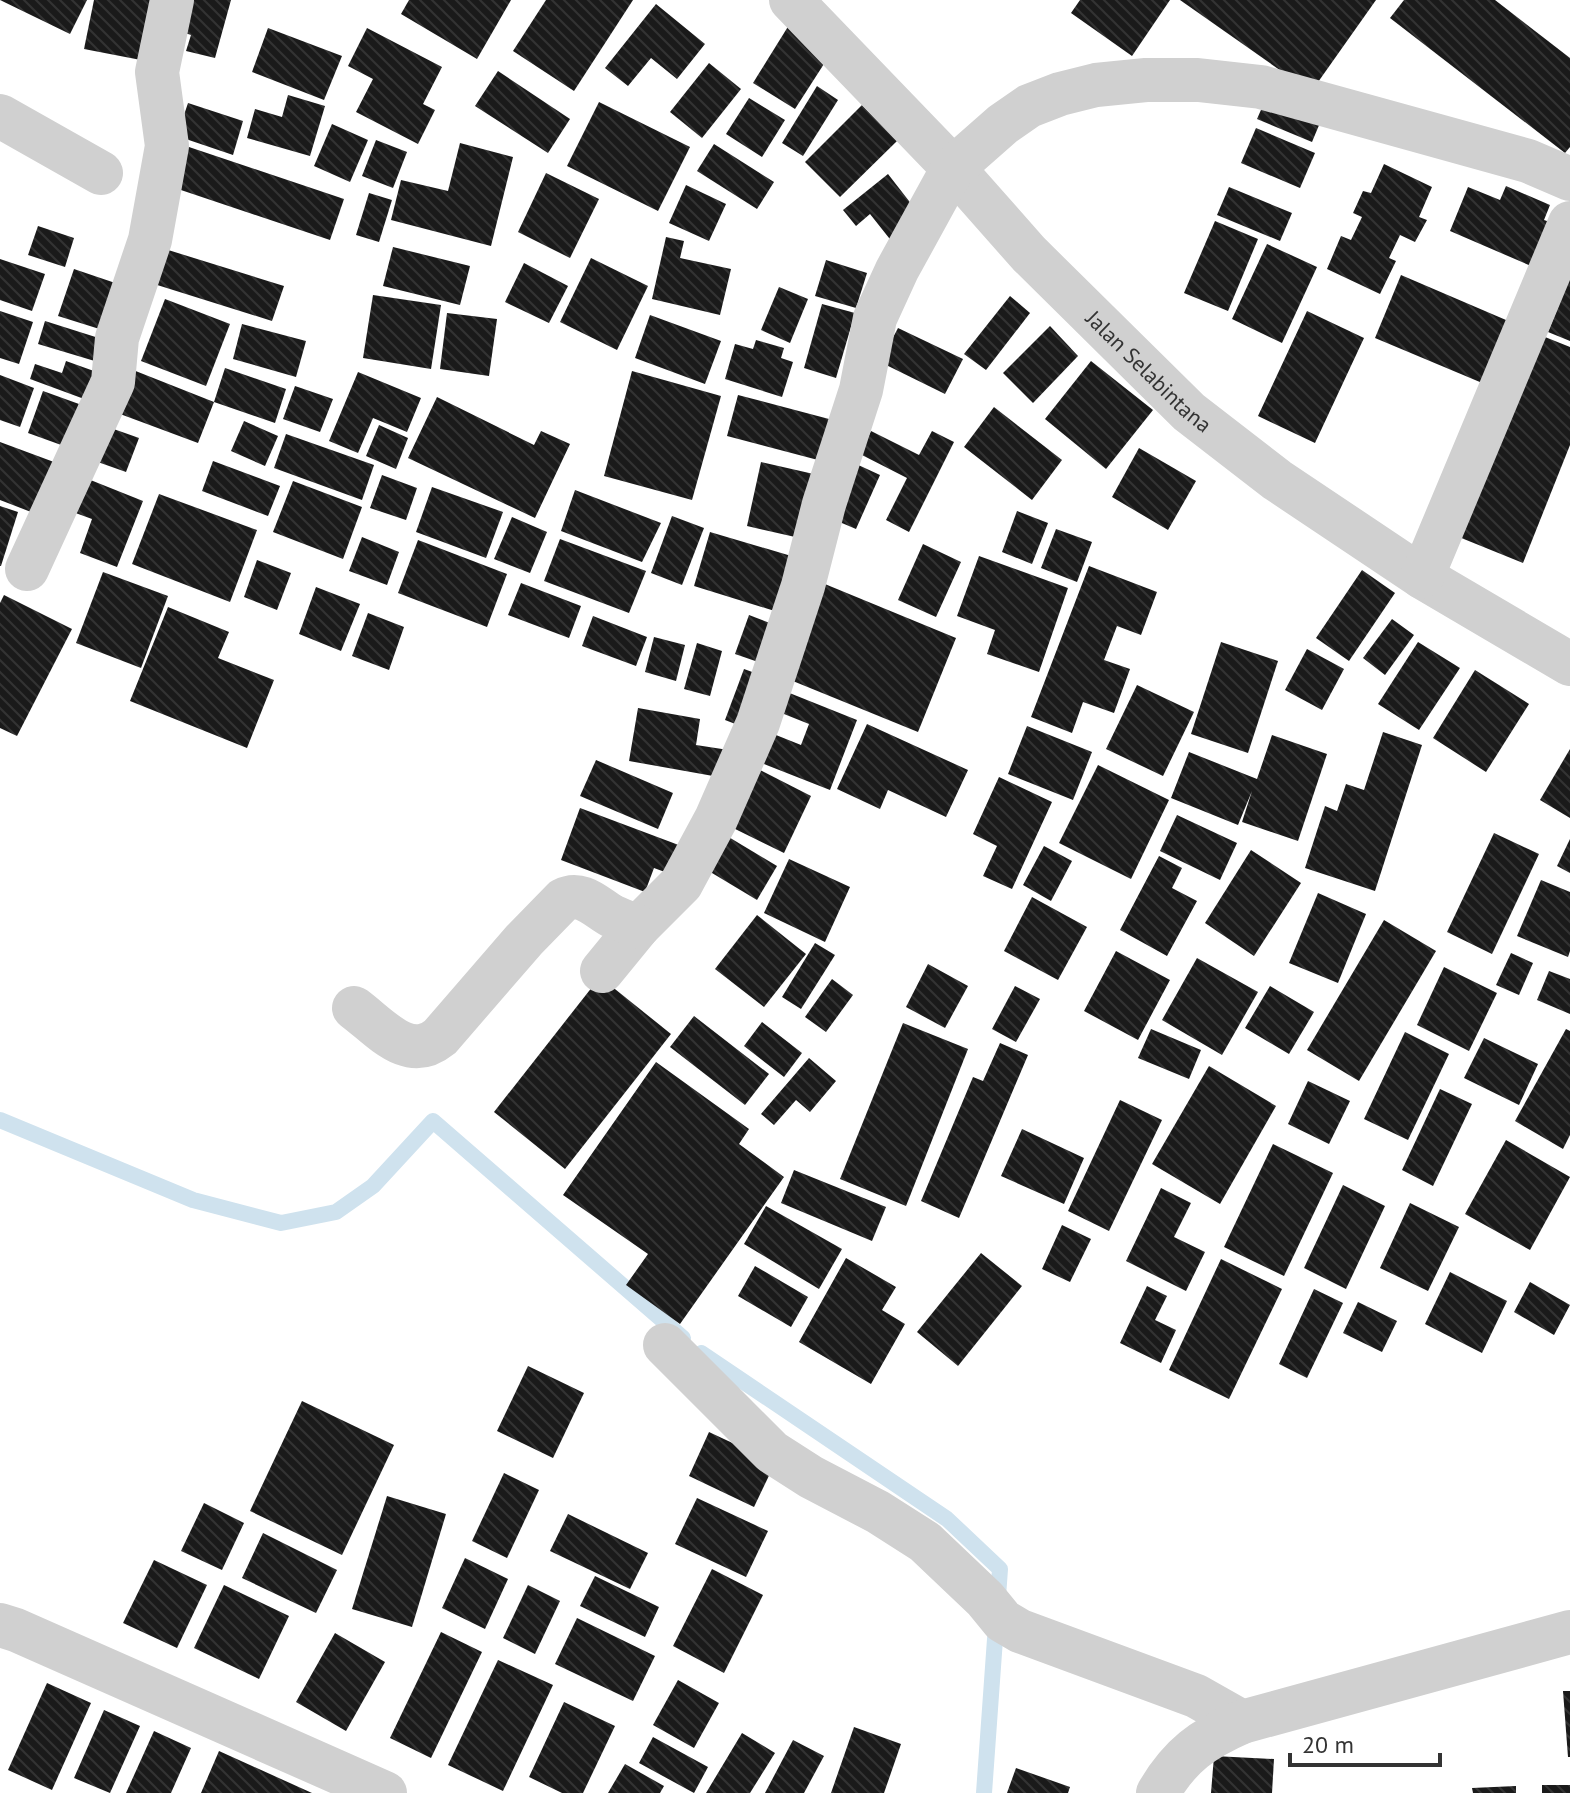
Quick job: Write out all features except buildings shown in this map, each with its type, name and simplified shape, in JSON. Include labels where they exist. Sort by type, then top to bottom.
[{"type":"street","points":[[27,569],[113,382],[117,338],[150,240],[167,146],[157,72],[172,0]]},
{"type":"street","name":"Jalan Selabintana","points":[[791,0],[953,168],[1029,254],[1189,412],[1277,480],[1422,577],[1570,664]]},
{"type":"street","points":[[602,971],[638,927],[681,884],[716,819],[758,723],[803,586],[824,504],[861,390],[875,318],[897,270],[953,168],[1003,124],[1029,106],[1096,85],[1146,80],[1198,80],[1261,87],[1528,161],[1570,179]]},
{"type":"street","points":[[0,116],[101,173]]},
{"type":"street","points":[[1422,577],[1570,223]]},
{"type":"street","points":[[354,1008],[409,1047],[429,1046],[563,900],[575,897],[589,901],[610,915],[638,927]]},
{"type":"street","points":[[665,1345],[772,1452],[925,1542],[985,1599],[1003,1621],[1020,1631],[1196,1696],[1242,1722]]},
{"type":"street","points":[[0,1625],[385,1793]]},
{"type":"street","points":[[1158,1793],[1172,1769],[1190,1751],[1214,1734],[1242,1722],[1570,1632]]},
{"type":"waterway","points":[[0,1120],[193,1200],[281,1223],[336,1212],[373,1186],[433,1121],[683,1338]]},
{"type":"waterway","points":[[701,1353],[947,1519],[1000,1569],[984,1793]]}]
